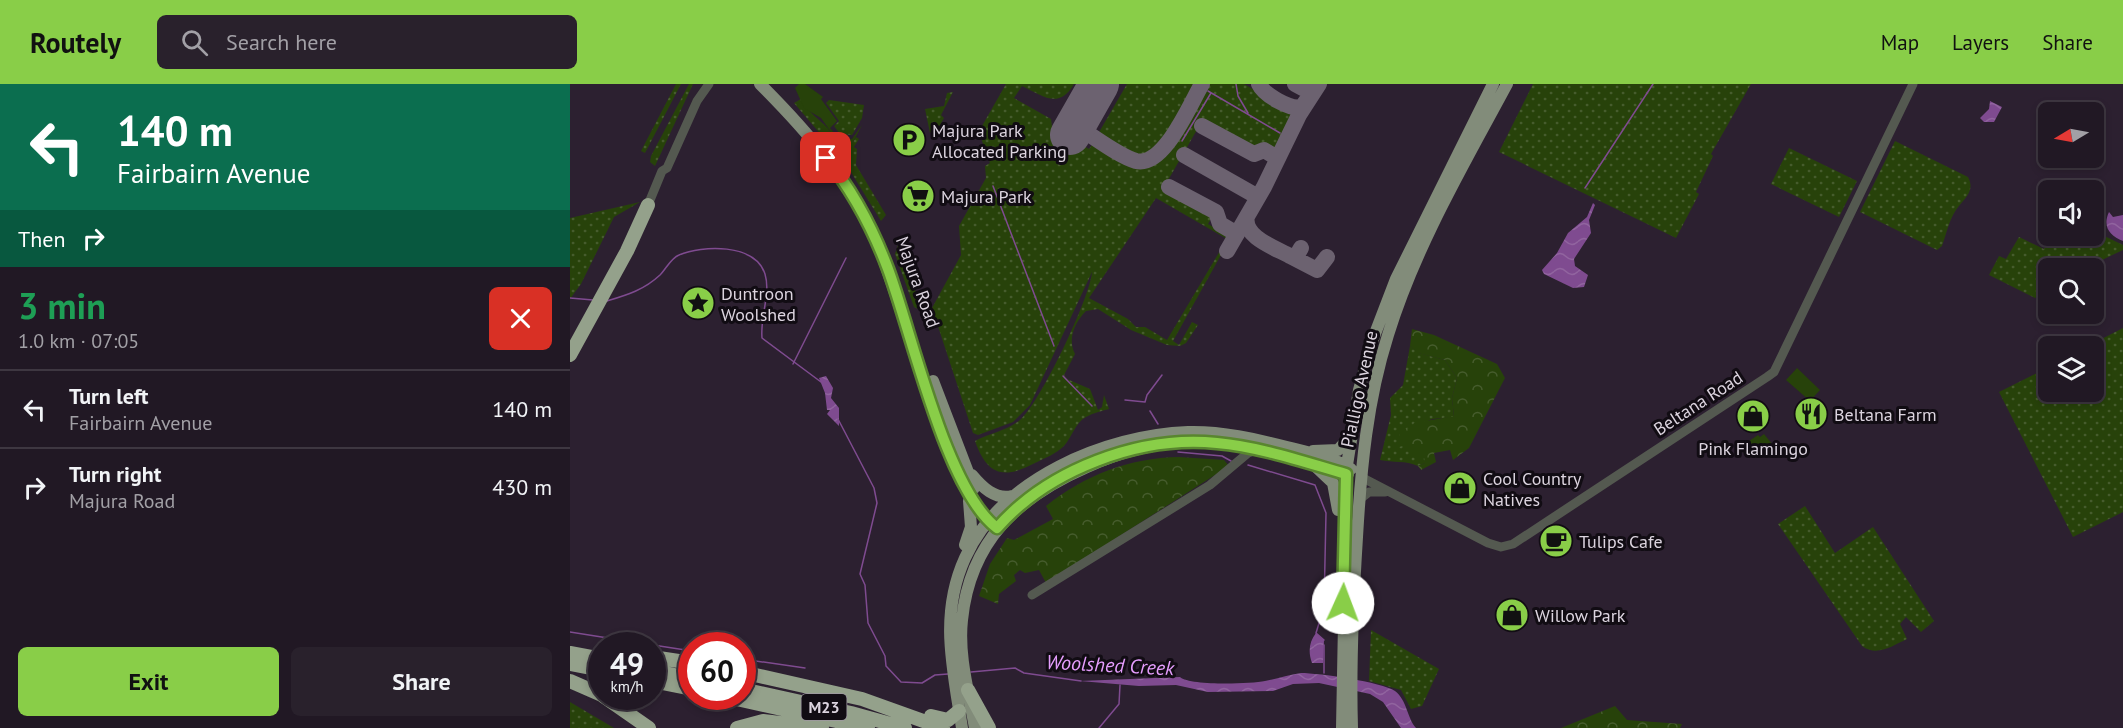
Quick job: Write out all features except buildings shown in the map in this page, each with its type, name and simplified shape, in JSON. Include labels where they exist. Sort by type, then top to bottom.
[{"type":"highway","points":[[570,355],[627,251],[648,205]]},
{"type":"highway","points":[[570,645],[588,648]]},
{"type":"highway","points":[[570,653],[588,657]]},
{"type":"highway","points":[[570,664],[588,667]]},
{"type":"highway","points":[[756,675],[877,703],[902,706],[945,720],[954,718],[960,711]]},
{"type":"highway","points":[[570,681],[588,689]]},
{"type":"highway","points":[[964,688],[989,728]]},
{"type":"highway","name":"M23","points":[[756,692],[851,713],[905,728]]},
{"type":"highway","name":"M23","points":[[756,703],[868,728]]},
{"type":"highway","points":[[877,703],[943,728]]},
{"type":"highway","points":[[623,710],[649,728]]},
{"type":"highway","points":[[737,728],[763,721],[822,728]]},
{"type":"main road","name":"Majura Road","points":[[760,84],[821,151],[864,216],[888,269],[960,466],[994,523]]},
{"type":"main road","name":"Majura Road","points":[[771,84],[838,160],[878,226],[900,279],[960,466]]},
{"type":"main road","name":"Pialligo Avenue","points":[[1347,657],[1342,622],[1346,470],[1349,438],[1366,362],[1386,303],[1493,84]]},
{"type":"main road","name":"Pialligo Avenue","points":[[1352,728],[1347,714],[1347,657],[1361,477],[1372,399],[1395,312],[1428,237],[1508,84]]},
{"type":"main road","points":[[949,614],[961,567],[1012,496],[1044,475],[1123,442],[1167,433],[1226,434],[1306,452],[1361,477]]},
{"type":"main road","points":[[1306,452],[1338,450],[1349,438]]},
{"type":"main road","points":[[957,661],[968,588],[994,523],[1042,488],[1117,454],[1182,443],[1228,444],[1312,465],[1346,470]]},
{"type":"main road","points":[[1312,465],[1333,483],[1338,496],[1337,573],[1342,622]]},
{"type":"main road","points":[[960,466],[986,489],[999,497],[1012,496]]},
{"type":"main road","points":[[960,466],[970,503],[972,524],[949,584],[949,614],[957,661],[975,728]]},
{"type":"main road","points":[[962,728],[960,711],[964,688]]},
{"type":"main road","name":"Pialligo Avenue","points":[[1342,728],[1347,714]]},
{"type":"street","points":[[697,101],[701,84]]},
{"type":"street","points":[[648,205],[662,171],[666,169],[697,101],[709,84]]},
{"type":"street","name":"Beltana Road","points":[[1361,477],[1488,543],[1501,547],[1513,544],[1767,377],[1774,372],[1913,84]]},
{"type":"street","points":[[1228,444],[1236,454],[1236,463]]},
{"type":"street","points":[[1032,595],[1210,485],[1248,453],[1257,450]]},
{"type":"street","points":[[1359,500],[1369,492],[1388,492]]},
{"type":"green space","points":[[676,84],[681,84],[645,153],[641,151]]},
{"type":"green space","points":[[689,84],[693,84],[655,166],[650,162],[651,156]]},
{"type":"green space","points":[[799,84],[805,84],[823,97],[821,99],[837,121],[830,128],[838,137],[852,139],[862,125],[853,142],[838,142],[821,118],[804,108],[795,88]]},
{"type":"green space","points":[[1006,84],[1074,84],[1062,97],[1056,99],[1044,97],[1022,86],[1014,98],[1051,119],[1052,127],[1089,149],[1095,140],[1120,156],[1137,162],[1155,160],[1164,155],[1206,84],[1244,84],[1296,114],[1276,152],[1264,145],[1255,150],[1202,121],[1163,189],[1212,217],[1208,224],[1231,237],[1173,341],[1179,345],[1192,322],[1198,325],[1186,343],[1180,346],[1167,345],[1131,330],[1098,309],[1086,311],[1073,331],[1072,342],[1075,354],[1064,375],[1067,379],[1090,389],[1098,410],[1102,407],[1104,395],[1109,409],[1082,420],[1064,446],[1054,454],[1014,472],[998,471],[991,467],[985,461],[975,441],[1015,424],[1029,410],[1051,373],[1074,326],[1092,272],[1030,405],[1013,422],[978,435],[973,433],[932,308],[961,255],[959,226],[986,178],[985,166],[990,163],[982,141],[983,136],[978,133]],"holes":[[[1156,198],[1227,239],[1167,340],[1145,327],[1136,327],[1128,319],[1089,298]]]},
{"type":"green space","points":[[1127,84],[1199,84],[1166,142],[1150,157],[1134,156],[1098,134]]},
{"type":"green space","points":[[1533,84],[1751,84],[1711,154],[1713,156],[1696,192],[1699,194],[1676,238],[1499,152]]},
{"type":"green space","points":[[953,92],[941,115],[944,118],[937,130],[933,128],[930,133],[925,109],[944,106],[947,93]]},
{"type":"green space","points":[[801,99],[807,109],[838,142],[853,142],[856,137],[859,139],[854,147],[857,149],[856,165],[886,215],[881,221],[846,164],[794,103]]},
{"type":"green space","points":[[829,100],[864,105],[862,118],[852,135],[840,134],[834,126],[839,121],[826,103]]},
{"type":"green space","points":[[1895,141],[1968,177],[1970,182],[1970,191],[1954,214],[1942,246],[1937,250],[1860,212]]},
{"type":"green space","points":[[1789,148],[1857,181],[1839,217],[1771,184]]},
{"type":"green space","points":[[640,202],[614,217],[581,284],[570,299],[570,218]]},
{"type":"green space","points":[[2104,236],[2123,245],[2123,250],[2104,259],[2038,258],[2038,296],[2035,298],[1989,275],[1999,256],[2006,259],[2019,237],[2044,249],[2045,246],[2104,246]]},
{"type":"green space","points":[[899,242],[921,308],[918,309],[914,307],[895,254]]},
{"type":"green space","points":[[2123,328],[2123,512],[2073,537],[1999,392],[2038,372],[2038,402],[2104,402],[2104,338]]},
{"type":"green space","points":[[1412,329],[1434,335],[1497,364],[1505,378],[1469,448],[1453,460],[1450,450],[1434,453],[1436,462],[1421,470],[1418,466],[1425,463],[1424,457],[1418,458],[1411,451],[1410,444],[1399,447],[1400,429],[1411,428],[1414,423],[1454,416],[1452,398],[1457,378],[1445,360],[1418,353],[1410,346]]},
{"type":"green space","points":[[1410,346],[1419,353],[1445,360],[1457,378],[1452,398],[1454,417],[1432,419],[1411,429],[1401,429],[1411,444],[1425,457],[1425,463],[1418,466],[1380,460],[1391,415],[1390,398],[1403,385]]},
{"type":"green space","points":[[1797,368],[1820,390],[1810,401],[1786,380]]},
{"type":"green space","points":[[1764,434],[1777,450],[1767,457],[1760,447],[1746,456],[1740,447],[1758,435],[1760,437]]},
{"type":"green space","points":[[1179,457],[1224,460],[1229,466],[1046,583],[1039,570],[1025,573],[1020,570],[1014,575],[1016,581],[999,594],[998,604],[979,596],[990,564],[1007,538],[1014,540],[1053,519],[1046,506],[1061,495],[1108,470],[1143,461]]},
{"type":"green space","points":[[1805,506],[1835,553],[1873,527],[1934,621],[1921,632],[1906,617],[1900,624],[1907,639],[1890,647],[1873,651],[1862,646],[1778,524]]},
{"type":"green space","points":[[1371,630],[1439,669],[1422,706],[1411,709],[1401,690],[1369,681]]},
{"type":"green space","points":[[570,702],[614,728],[570,728]]},
{"type":"green space","points":[[1615,706],[1627,720],[1682,724],[1680,728],[1561,728]]},
{"type":"water","points":[[1990,101],[2002,107],[1994,122],[1984,122],[1980,118],[1989,109]]},
{"type":"water","points":[[1593,203],[1595,205],[1589,220],[1591,233],[1574,259],[1575,266],[1588,275],[1584,287],[1573,288],[1544,274],[1542,270],[1557,253],[1568,233],[1587,217]]},
{"type":"water","points":[[2109,212],[2113,217],[2123,215],[2123,241],[2108,230],[2106,222]]},
{"type":"water","points":[[826,376],[833,388],[831,398],[839,408],[839,426],[827,414],[830,410],[827,410],[825,393],[819,378]]},
{"type":"water","points":[[1316,633],[1324,640],[1323,663],[1312,663],[1311,659],[1311,644]]},
{"type":"water","points":[[1301,673],[1364,681],[1395,691],[1402,699],[1416,728],[1401,728],[1383,702],[1370,694],[1319,683],[1293,684],[1273,691],[1208,692],[1176,685],[1139,686],[1080,681],[1180,677],[1195,682],[1247,683]]},
{"type":"waterway","points":[[1236,84],[1238,96],[1248,113]]},
{"type":"waterway","points":[[1585,188],[1653,84]]},
{"type":"waterway","points":[[1208,91],[1280,133]]},
{"type":"waterway","points":[[1182,141],[1211,93]]},
{"type":"waterway","points":[[993,186],[1054,346]]},
{"type":"waterway","name":"Woolshed Creek","points":[[607,301],[648,285],[676,256],[714,248],[739,252],[751,257],[765,274],[767,289],[762,338],[821,382]]},
{"type":"waterway","points":[[793,364],[846,258]]},
{"type":"waterway","name":"Woolshed Creek","points":[[570,298],[593,300]]},
{"type":"waterway","points":[[1125,400],[1145,402],[1147,395],[1162,375]]},
{"type":"waterway","points":[[1063,376],[1092,406]]},
{"type":"waterway","points":[[1150,411],[1158,424]]},
{"type":"waterway","name":"Woolshed Creek","points":[[838,419],[874,488],[877,503],[860,574],[865,585],[868,623],[885,656],[886,666],[901,682],[922,683],[935,675],[948,674]]},
{"type":"waterway","points":[[1178,452],[1222,456],[1231,461]]},
{"type":"waterway","points":[[1248,465],[1315,485],[1326,513],[1324,607],[1316,633],[1324,640]]},
{"type":"waterway","points":[[570,632],[588,635]]},
{"type":"waterway","points":[[1324,645],[1324,673]]},
{"type":"waterway","points":[[666,647],[678,649]]},
{"type":"waterway","points":[[756,661],[805,668]]},
{"type":"waterway","name":"Woolshed Creek","points":[[971,672],[1015,668],[1024,673],[1081,681]]},
{"type":"waterway","points":[[1099,728],[1119,704],[1120,685]]},
{"type":"taxiway","points":[[1076,126],[1113,150],[1136,161],[1146,161],[1156,155],[1175,133],[1202,84]]},
{"type":"taxiway","points":[[1259,84],[1272,97],[1284,104],[1302,107],[1307,100]]},
{"type":"taxiway","points":[[1295,84],[1308,91],[1317,87]]},
{"type":"taxiway","points":[[1227,251],[1264,187],[1299,115],[1319,84]]},
{"type":"taxiway","points":[[1202,126],[1254,154],[1264,150],[1277,158]]},
{"type":"taxiway","points":[[1184,155],[1258,197]]},
{"type":"taxiway","points":[[1169,187],[1216,212],[1220,224],[1237,234]]},
{"type":"taxiway","points":[[1247,216],[1250,230],[1261,241],[1290,256],[1297,255],[1301,248]]},
{"type":"taxiway","points":[[1290,256],[1317,270],[1327,257]]},
{"type":"runway","points":[[1070,135],[1099,84]]},
{"type":"place","name":"Majura Park Allocated Parking","points":[[909,140]]},
{"type":"place","name":"Majura Park","points":[[918,196]]},
{"type":"place","name":"Duntroon Woolshed","points":[[698,303]]},
{"type":"place","name":"Beltana Farm","points":[[1811,414]]},
{"type":"place","name":"Pink Flamingo","points":[[1753,416]]},
{"type":"place","name":"Cool Country Natives","points":[[1460,488]]},
{"type":"place","name":"Tulips Cafe","points":[[1556,541]]},
{"type":"place","name":"Willow Park","points":[[1512,615]]},
{"type":"route","points":[[826,158],[851,192],[876,240],[893,283],[952,459],[981,515],[987,521],[997,528],[1017,507],[1042,488],[1117,454],[1131,450],[1167,444],[1215,442],[1261,450],[1346,474],[1343,603]]}]
